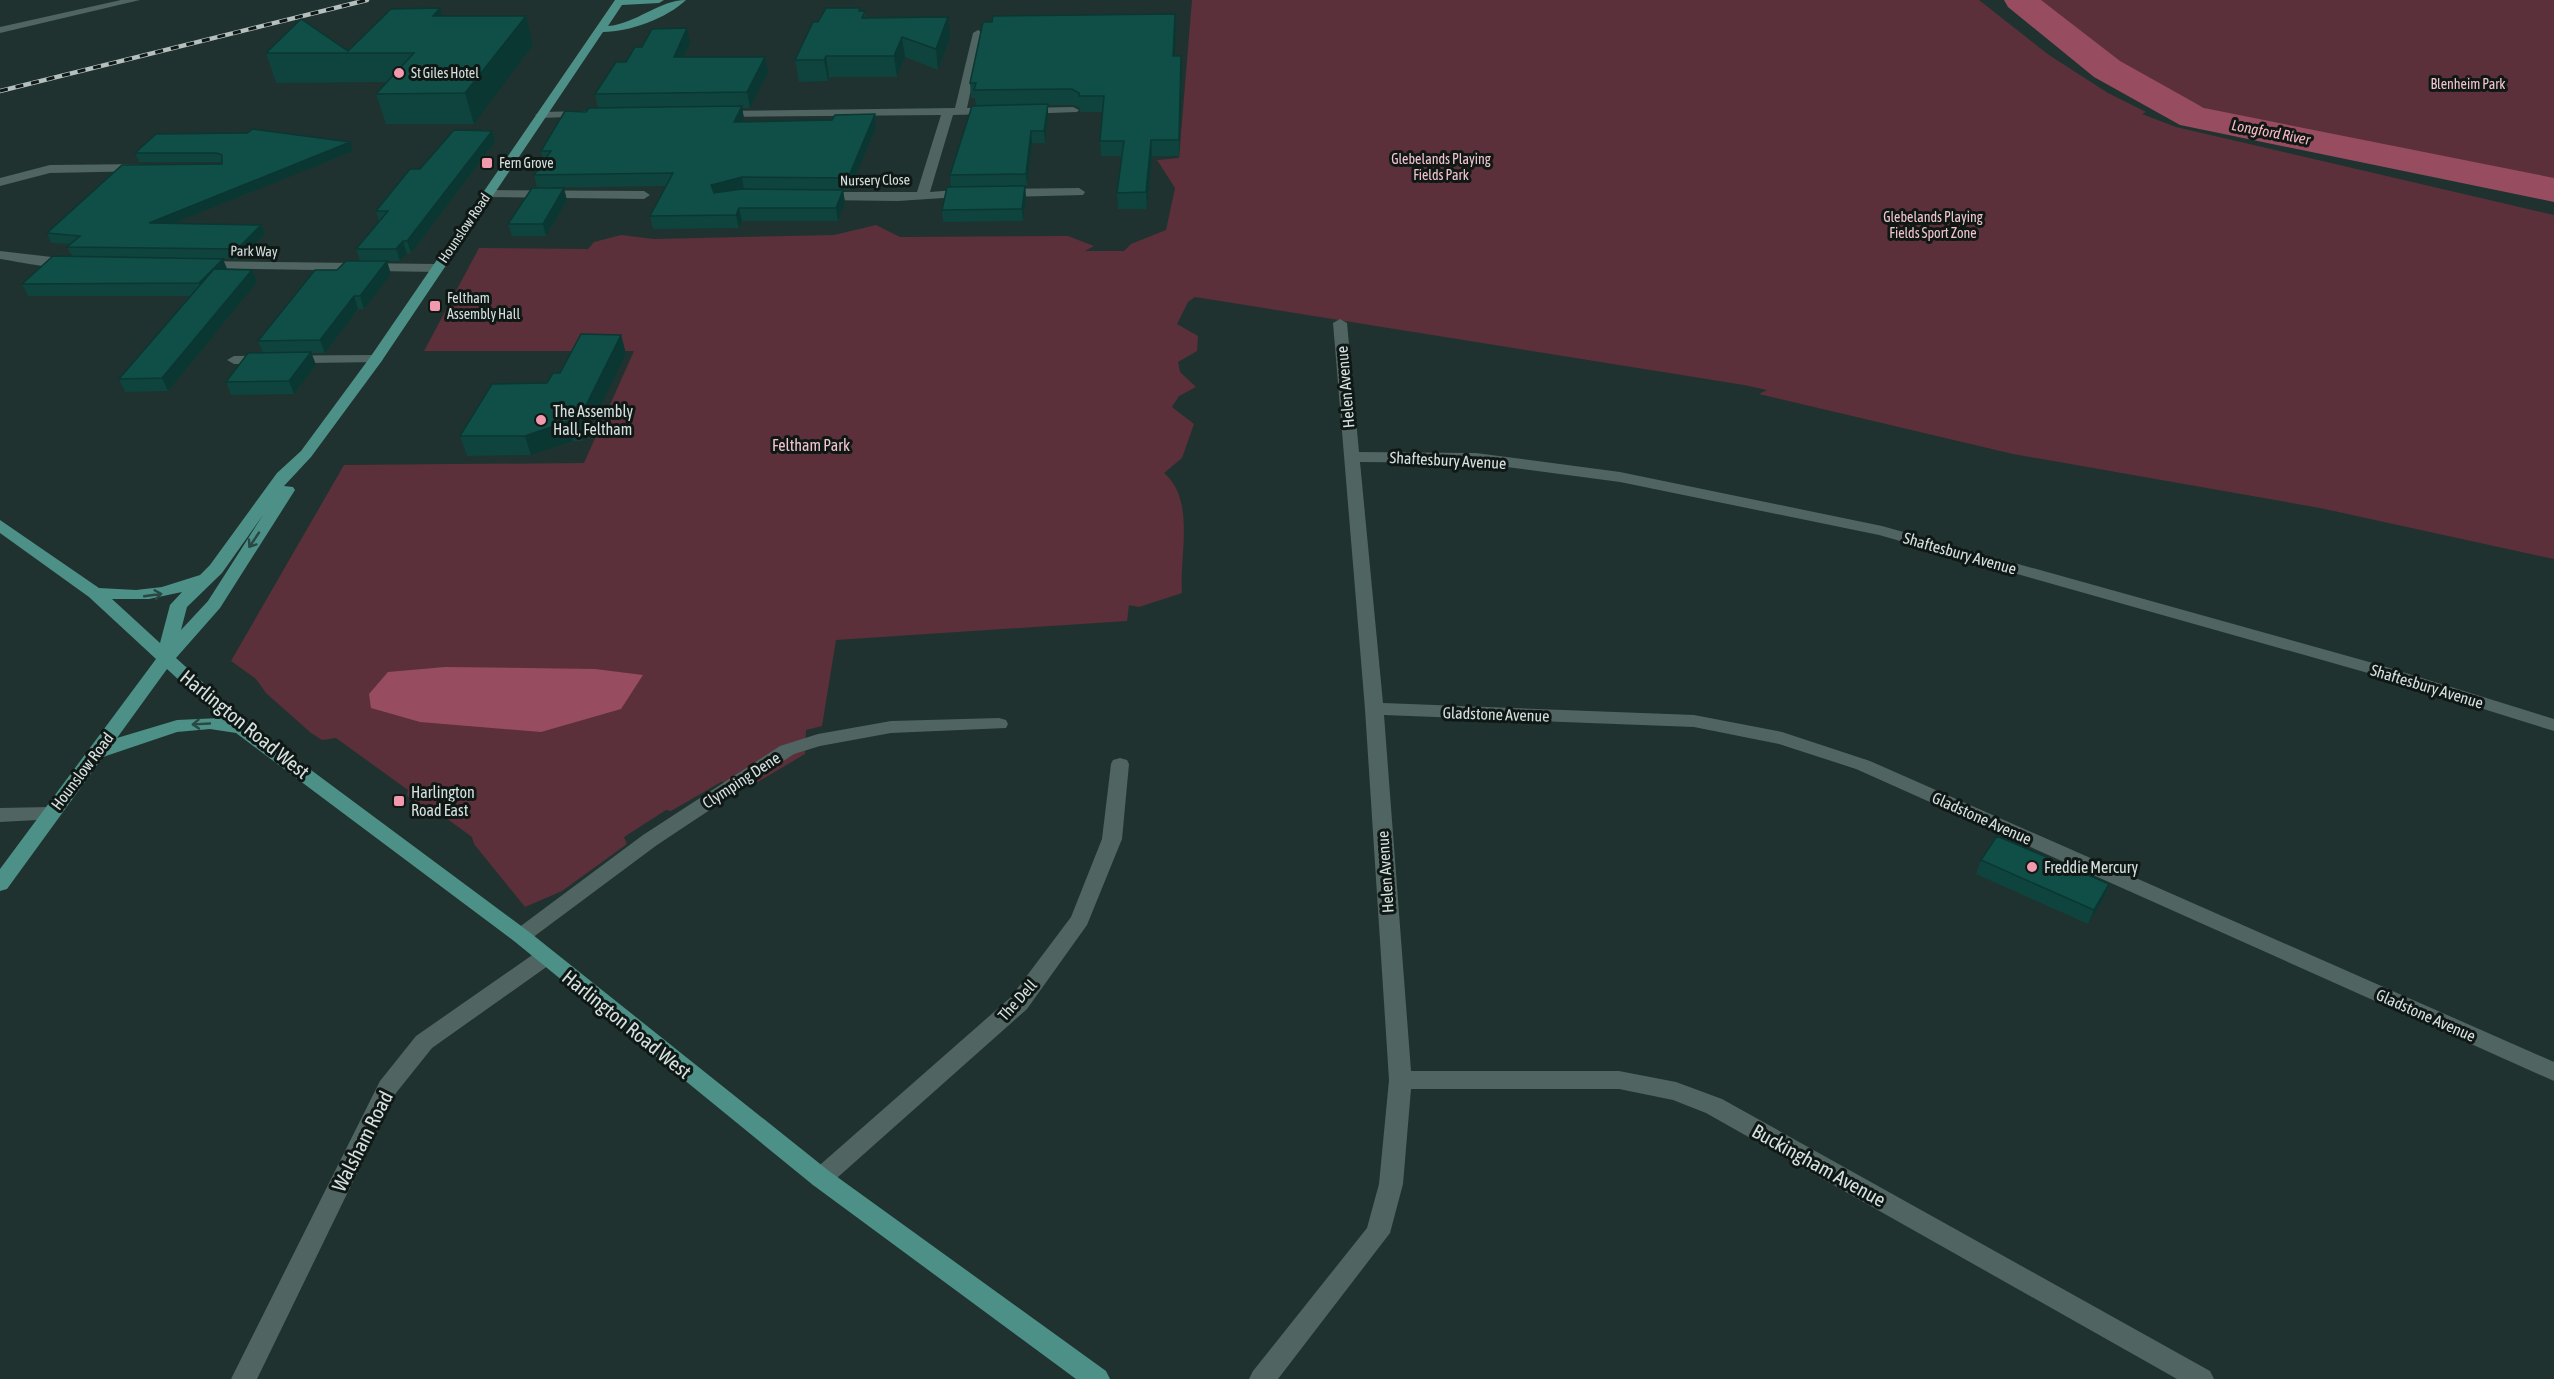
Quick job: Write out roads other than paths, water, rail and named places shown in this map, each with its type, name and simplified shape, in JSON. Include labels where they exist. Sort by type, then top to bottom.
[{"type":"main road","points":[[612,12],[681,0]]},
{"type":"main road","points":[[619,1],[663,4]]},
{"type":"main road","name":"Hounslow Road","points":[[165,659],[179,605],[216,569],[284,476],[306,454],[376,359],[619,1]]},
{"type":"main road","points":[[600,29],[619,27],[663,4]]},
{"type":"main road","name":"Hounslow Road","points":[[0,884],[49,814],[165,659],[214,604],[296,478],[306,454]]},
{"type":"main road","points":[[0,525],[95,593],[165,659]]},
{"type":"main road","points":[[95,593],[141,597],[163,594],[201,580],[216,569]]},
{"type":"main road","name":"Harlington Road West","points":[[165,659],[242,728],[521,936],[821,1178],[1096,1379]]},
{"type":"main road","points":[[96,753],[159,730],[186,725],[207,722],[242,728]]},
{"type":"street","points":[[0,30],[135,0]]},
{"type":"street","name":"Nursery Close","points":[[923,193],[954,112],[978,33]]},
{"type":"street","points":[[705,114],[1073,110]]},
{"type":"street","points":[[541,115],[603,114]]},
{"type":"street","points":[[0,182],[50,169],[152,168]]},
{"type":"street","points":[[0,190],[17,177]]},
{"type":"street","name":"Nursery Close","points":[[812,196],[1079,192]]},
{"type":"street","points":[[488,194],[644,195]]},
{"type":"street","points":[[0,255],[45,262],[80,263]]},
{"type":"street","name":"Park Way","points":[[188,264],[437,268]]},
{"type":"street","name":"Helen Avenue","points":[[1262,1379],[1378,1233],[1391,1184],[1400,1080],[1374,709],[1340,323]]},
{"type":"street","points":[[234,360],[376,359]]},
{"type":"street","name":"Shaftesbury Avenue","points":[[1351,457],[1476,458],[1620,477],[1882,531],[2374,669],[2554,725]]},
{"type":"street","name":"Gladstone Avenue","points":[[1374,709],[1694,721],[1782,738],[1863,765],[2554,1072]]},
{"type":"street","name":"Clymping Dene","points":[[521,936],[650,840],[787,750],[818,740],[891,727],[999,724]]},
{"type":"street","name":"The Dell","points":[[821,1178],[1019,1003],[1080,920],[1112,839],[1120,764]]},
{"type":"street","points":[[0,815],[49,814]]},
{"type":"street","name":"Walsham Road","points":[[244,1379],[388,1087],[424,1042],[545,957]]},
{"type":"street","name":"Buckingham Avenue","points":[[1400,1080],[1619,1080],[1677,1091],[1714,1106],[2201,1379]]},
{"type":"waterway","name":"Longford River","points":[[2020,0],[2107,69],[2193,117],[2554,190]]},
{"type":"railway","points":[[0,91],[367,0]]},
{"type":"place","name":"St Giles Hotel","points":[[399,73]]},
{"type":"place","name":"Fern Grove","points":[[487,163]]},
{"type":"place","name":"Feltham Assembly Hall","points":[[435,306]]},
{"type":"place","name":"The Assembly Hall, Feltham","points":[[541,420]]},
{"type":"place","name":"Harlington Road East","points":[[399,801]]},
{"type":"place","name":"Freddie Mercury","points":[[2032,867]]},
{"type":"park label","name":"Blenheim Park","points":[[2468,84]]},
{"type":"park label","name":"Glebelands Playing Fields Park","points":[[1441,168]]},
{"type":"park label","name":"Glebelands Playing Fields Sport Zone","points":[[1933,226]]},
{"type":"park label","name":"Feltham Park","points":[[811,445]]}]
